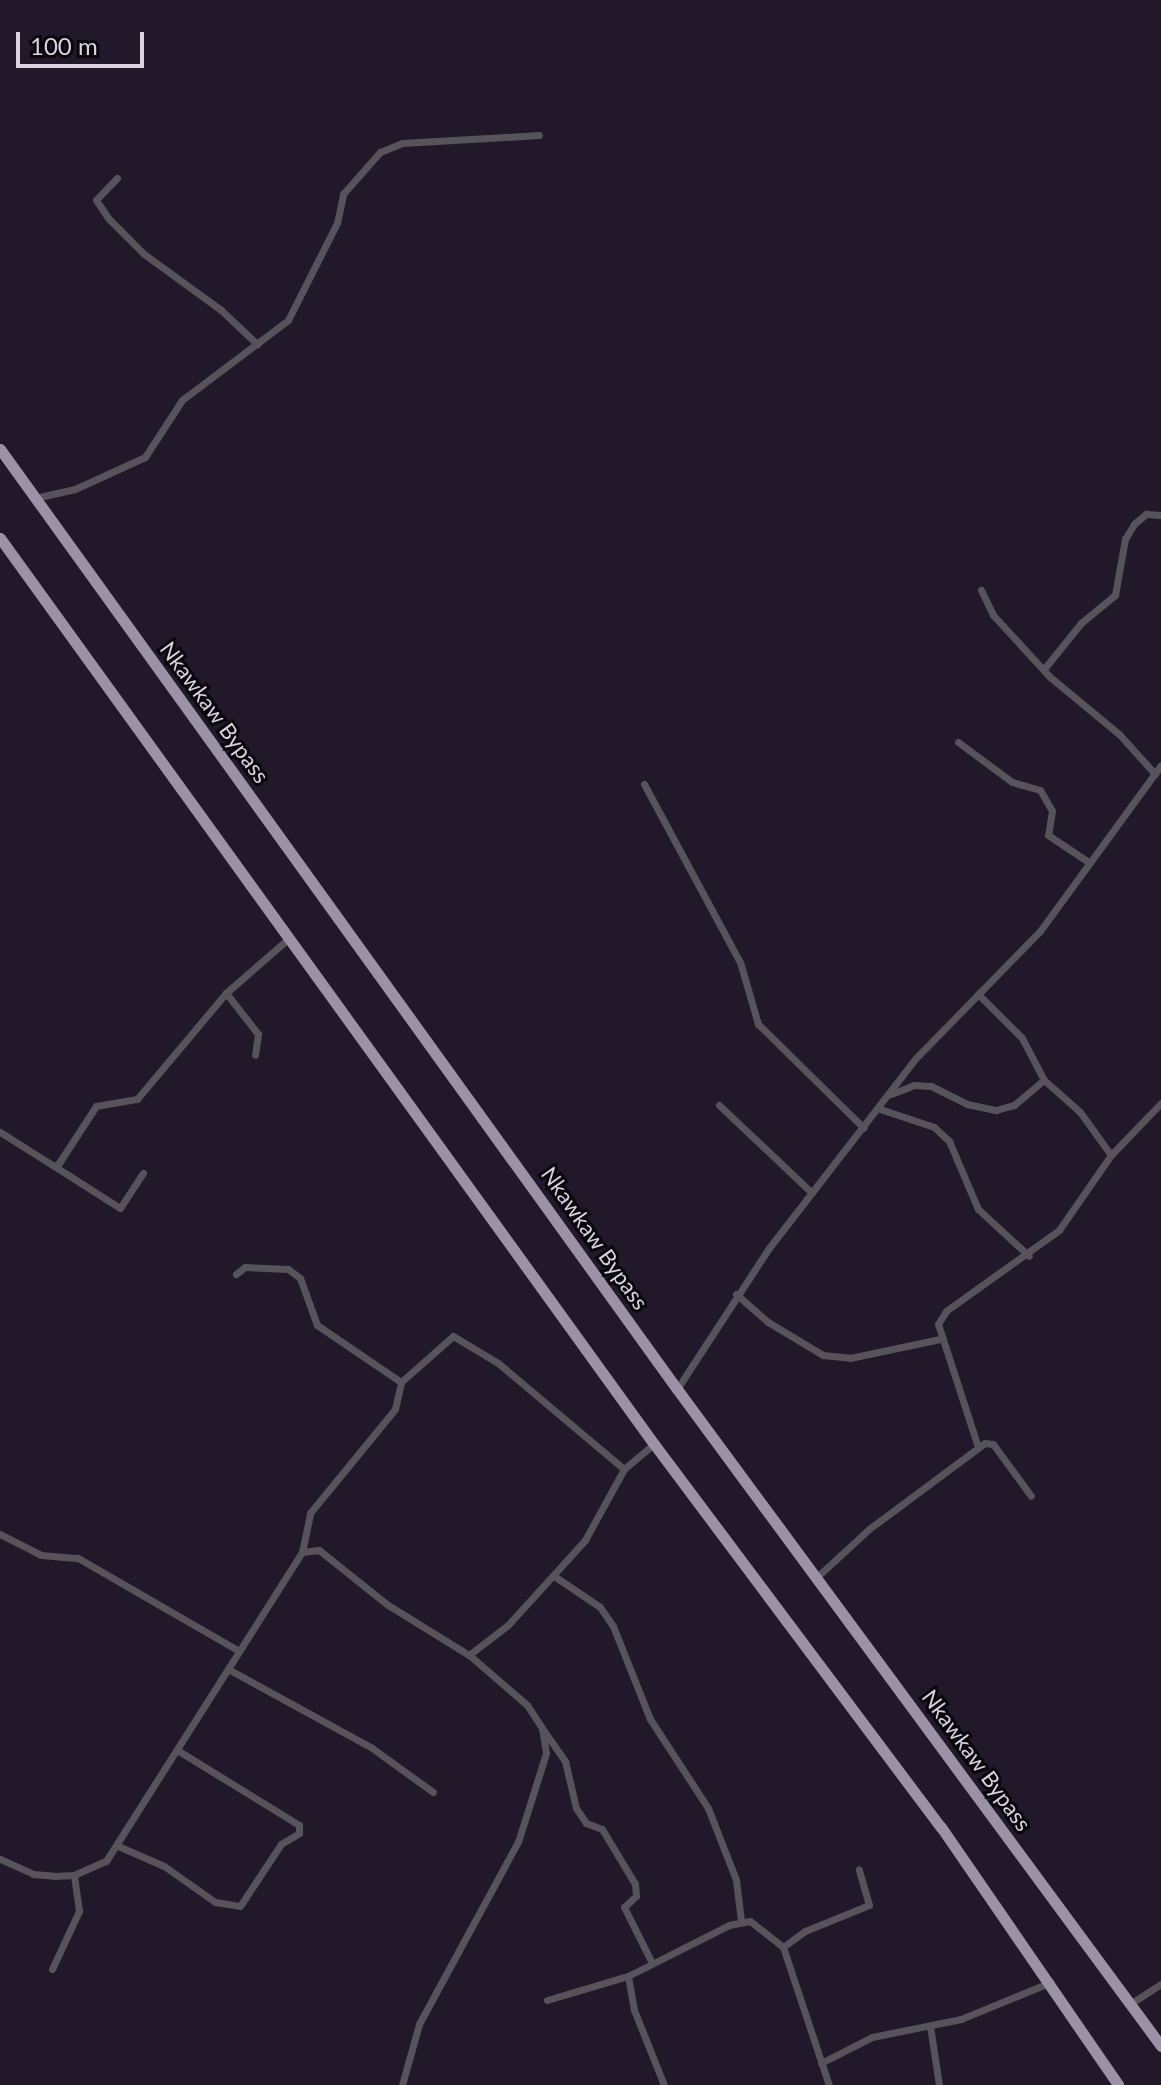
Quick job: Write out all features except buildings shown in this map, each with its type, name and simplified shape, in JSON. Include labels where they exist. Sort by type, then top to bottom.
[{"type":"highway","name":"Nkawkaw Bypass","points":[[0,449],[677,1389],[819,1575],[1161,2046]]},
{"type":"highway","points":[[0,538],[654,1444],[1051,1982],[1118,2085]]},
{"type":"street","points":[[35,498],[87,485],[145,457],[182,400],[257,344],[295,310],[337,223],[343,194],[380,152],[402,143],[539,135]]},
{"type":"street","points":[[117,178],[96,200],[109,219],[144,254],[221,310],[257,344]]},
{"type":"street","points":[[1044,669],[1081,623],[1115,595],[1125,539],[1134,524],[1146,514],[1161,515]]},
{"type":"street","points":[[981,590],[993,615],[1044,669],[1119,734],[1155,774]]},
{"type":"street","points":[[958,742],[1012,782],[1040,790],[1052,811],[1048,835],[1090,863]]},
{"type":"street","points":[[677,1389],[736,1294],[891,1095],[916,1058],[1040,931],[1161,765]]},
{"type":"street","points":[[644,784],[740,962],[758,1024],[864,1128]]},
{"type":"street","points":[[54,1166],[96,1106],[137,1099],[226,993],[288,939]]},
{"type":"street","points":[[226,993],[258,1034],[255,1055]]},
{"type":"street","points":[[978,994],[1022,1038],[1044,1080],[1080,1112],[1111,1155]]},
{"type":"street","points":[[891,1095],[914,1085],[931,1086],[967,1104],[996,1110],[1014,1105],[1044,1080]]},
{"type":"street","points":[[978,1447],[940,1339],[938,1324],[946,1311],[1029,1256],[1059,1230],[1111,1155],[1161,1103]]},
{"type":"street","points":[[719,1105],[812,1193]]},
{"type":"street","points":[[880,1109],[934,1127],[949,1141],[978,1209],[1029,1256]]},
{"type":"street","points":[[0,1132],[120,1208],[143,1173]]},
{"type":"street","points":[[236,1274],[245,1267],[288,1269],[300,1278],[317,1325],[401,1382]]},
{"type":"street","points":[[736,1294],[768,1322],[823,1355],[850,1358],[940,1339]]},
{"type":"street","points":[[0,1859],[33,1874],[74,1875],[106,1861],[302,1552],[310,1513],[395,1409],[401,1382],[449,1338],[465,1339],[624,1469]]},
{"type":"street","points":[[469,1655],[508,1625],[554,1576],[585,1540],[624,1469],[654,1444]]},
{"type":"street","points":[[819,1575],[869,1529],[978,1447],[993,1444],[1031,1496]]},
{"type":"street","points":[[0,1534],[41,1555],[78,1558],[239,1651]]},
{"type":"street","points":[[302,1552],[319,1550],[388,1605],[469,1655],[527,1705],[565,1761],[576,1808],[586,1823],[602,1829],[635,1884],[636,1896],[624,1907],[651,1961]]},
{"type":"street","points":[[554,1576],[600,1607],[613,1626],[650,1719],[708,1808],[736,1880],[741,1919]]},
{"type":"street","points":[[228,1669],[372,1748],[433,1792]]},
{"type":"street","points":[[402,2085],[419,2024],[518,1842],[546,1753],[542,1728]]},
{"type":"street","points":[[118,1846],[164,1866],[215,1902],[240,1906],[281,1844],[301,1830],[177,1750]]},
{"type":"street","points":[[783,1947],[815,1927],[869,1905],[859,1869]]},
{"type":"street","points":[[52,1969],[79,1911],[74,1875]]},
{"type":"street","points":[[547,2000],[628,1976],[651,1961],[741,1919],[766,1930],[783,1947],[829,2085]]},
{"type":"street","points":[[628,1976],[634,2010],[664,2085]]},
{"type":"street","points":[[821,2063],[872,2037],[930,2026],[1051,1982]]},
{"type":"street","points":[[1130,2004],[1161,1984]]},
{"type":"street","points":[[930,2026],[939,2085]]}]
